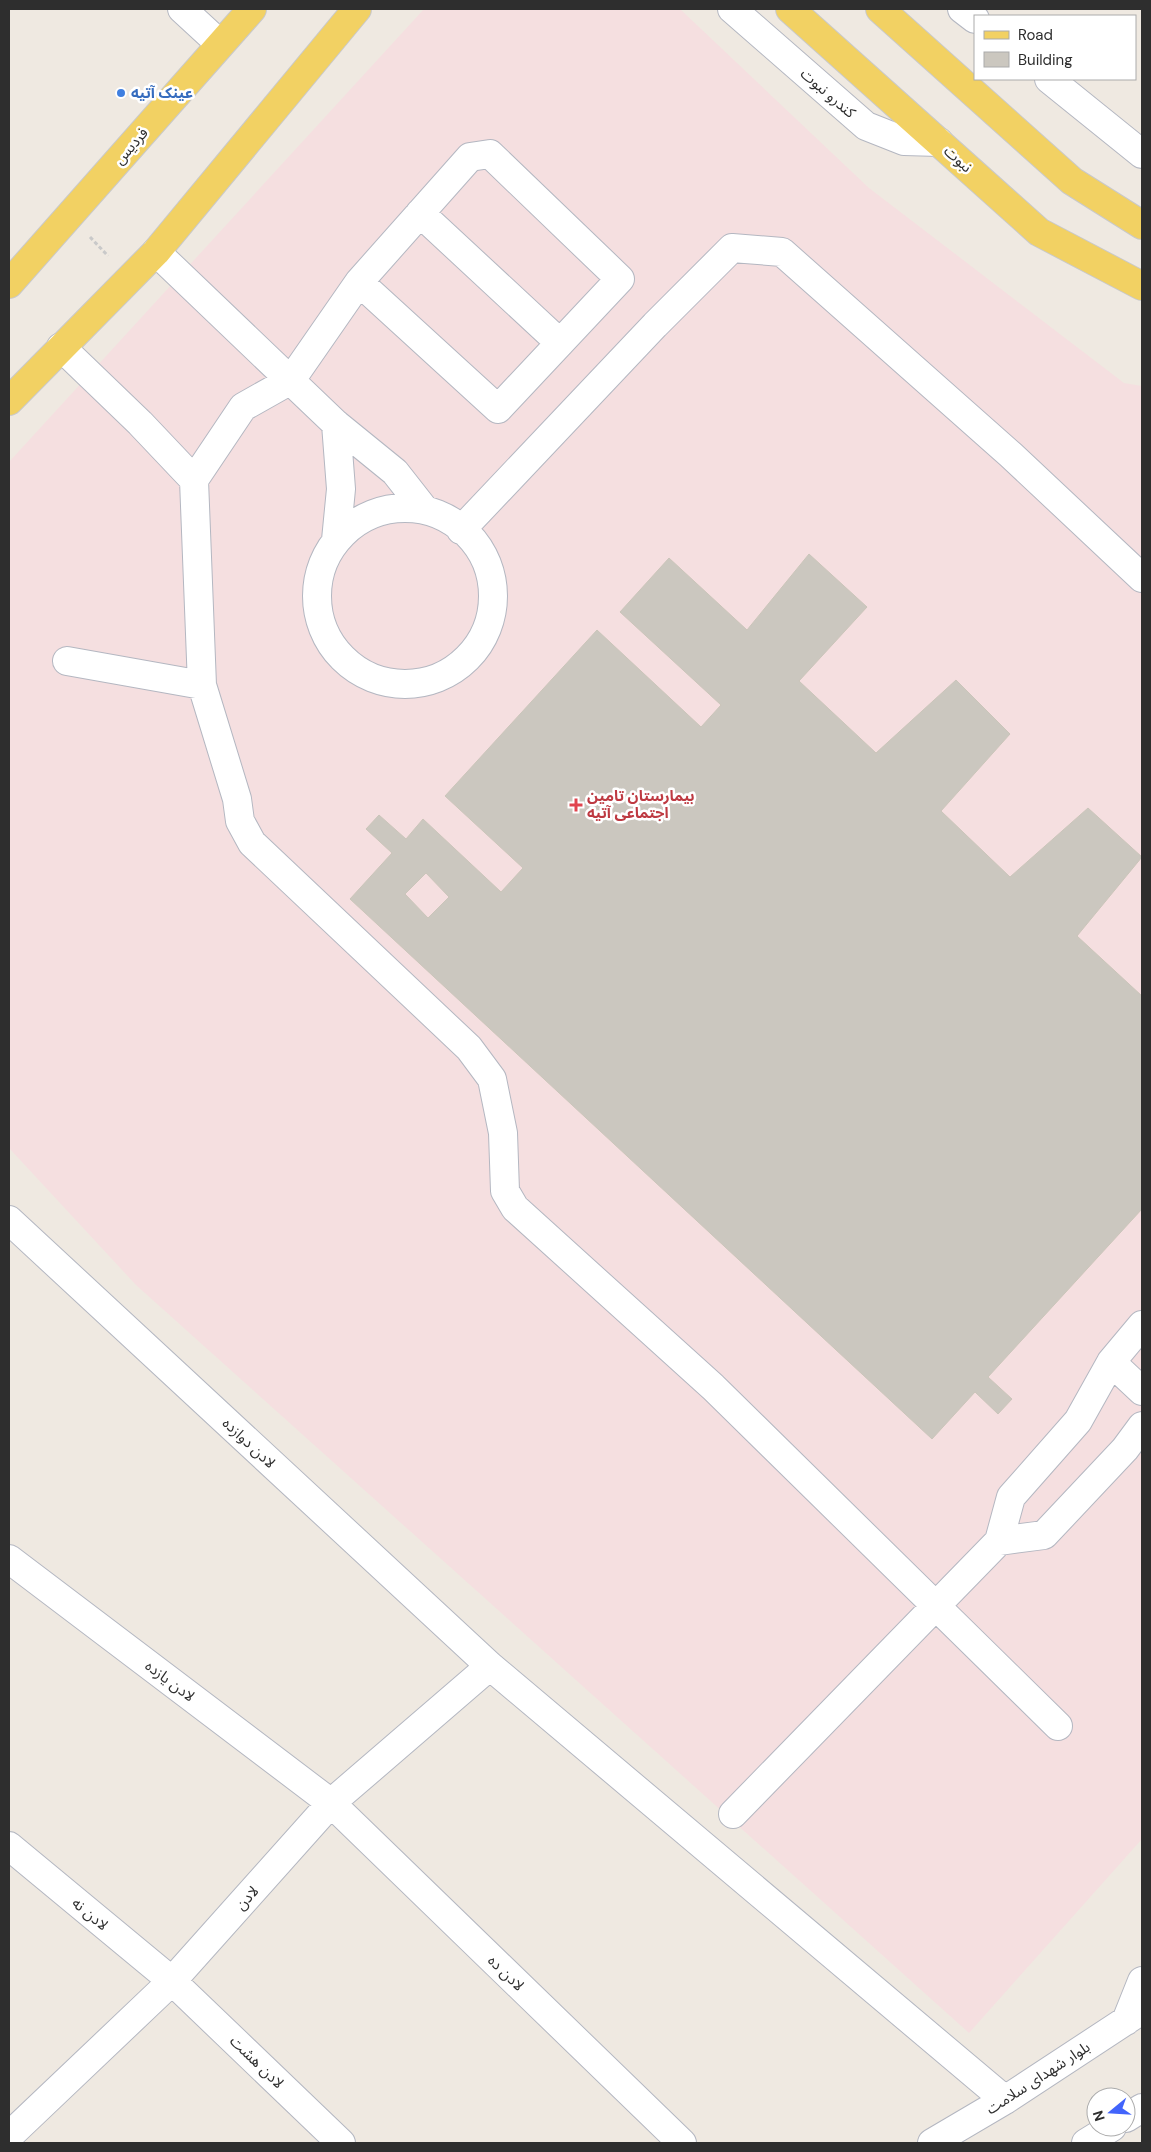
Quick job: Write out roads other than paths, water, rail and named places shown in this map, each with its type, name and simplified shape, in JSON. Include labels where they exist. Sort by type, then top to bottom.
[{"type":"main road","name":"فردیس","points":[[9,284],[252,9]]},
{"type":"main road","points":[[9,401],[156,252],[357,9]]},
{"type":"main road","name":"نبوت","points":[[790,9],[1039,232],[1142,286]]},
{"type":"main road","points":[[880,9],[1072,181],[1142,225]]},
{"type":"street","points":[[182,9],[220,44]]},
{"type":"street","name":"کندرو نبوت","points":[[732,9],[866,126],[904,142],[939,142]]},
{"type":"street","points":[[962,9],[974,18]]},
{"type":"street","points":[[1049,80],[1142,154]]},
{"type":"street","points":[[359,282],[498,409],[620,280],[490,154],[470,157],[359,282],[291,380],[243,406],[194,480],[202,685],[237,799],[240,821],[252,843],[469,1048],[492,1079],[503,1133],[504,1191],[515,1208],[713,1386],[1058,1726]]},
{"type":"street","points":[[420,213],[560,343]]},
{"type":"street","points":[[461,530],[732,248],[782,252],[1012,455],[1142,578]]},
{"type":"street","points":[[156,252],[336,424],[395,472],[424,509]]},
{"type":"street","points":[[61,347],[194,480]]},
{"type":"street","points":[[336,424],[341,489],[336,540]]},
{"type":"street","points":[[391,508],[424,509],[453,522],[461,530],[477,545],[490,574],[493,607],[482,638],[462,664],[434,680],[402,684],[370,678],[343,660],[324,633],[316,601],[320,569],[336,540],[360,519],[391,508]]},
{"type":"street","points":[[67,661],[202,685]]},
{"type":"street","name":"لادن دوازده","points":[[9,1220],[490,1666],[1005,2100]]},
{"type":"street","points":[[732,1814],[999,1541],[1011,1497],[1078,1421],[1111,1362],[1142,1325]]},
{"type":"street","points":[[1111,1362],[1142,1391]]},
{"type":"street","points":[[999,1541],[1044,1535],[1125,1449],[1142,1426]]},
{"type":"street","name":"لادن یازده","points":[[9,1559],[331,1803]]},
{"type":"street","name":"لادن","points":[[9,2138],[172,1981],[331,1803],[490,1666]]},
{"type":"street","name":"لادن ده","points":[[331,1803],[682,2143]]},
{"type":"street","name":"لادن نه","points":[[9,1846],[172,1981]]},
{"type":"street","name":"لادن هشت","points":[[172,1981],[341,2143]]},
{"type":"street","points":[[1134,2016],[1142,1981]]},
{"type":"street","name":"بلوار شهدای سلامت","points":[[932,2143],[1005,2100],[1134,2016]]},
{"type":"street","points":[[9,2138],[12,2143]]},
{"type":"place","name":"عینک آتیه","points":[[121,93]]},
{"type":"place","name":"بیمارستان تامین اجتماعی آتیه","points":[[576,805]]}]
